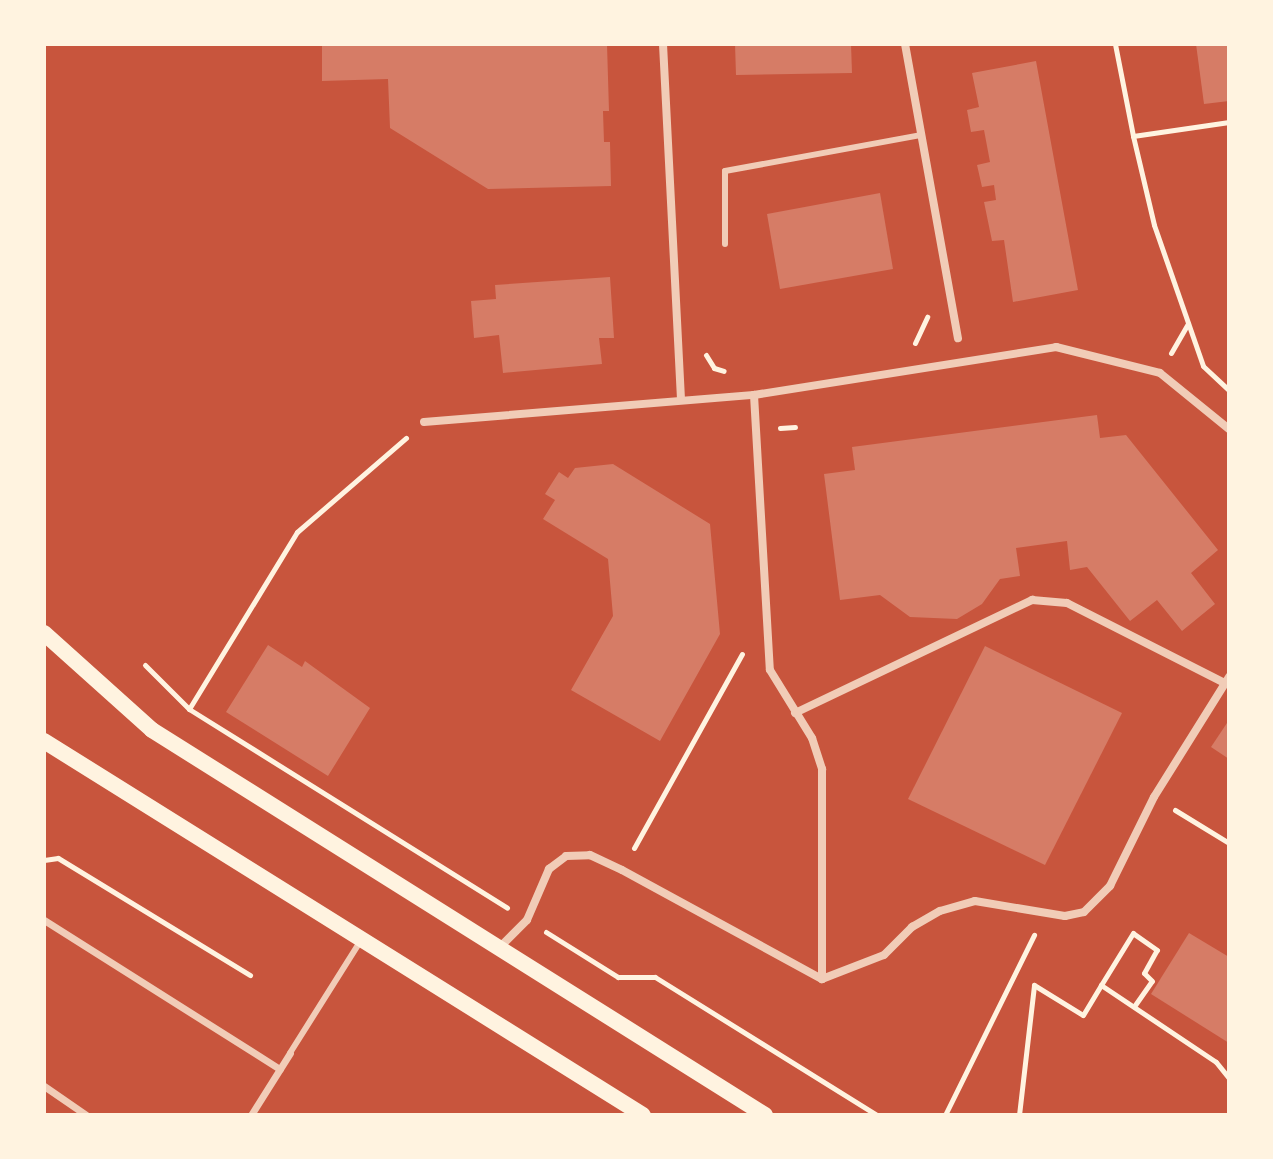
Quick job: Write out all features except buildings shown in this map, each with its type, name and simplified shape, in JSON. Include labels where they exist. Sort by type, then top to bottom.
[{"type":"main road","points":[[44,633],[152,730],[765,1115]]},
{"type":"main road","points":[[44,741],[643,1115]]},
{"type":"street","points":[[663,44],[681,398]]},
{"type":"street","points":[[905,44],[958,338]]},
{"type":"street","points":[[424,422],[681,398],[754,395],[1056,347],[1160,373],[1229,429]]},
{"type":"street","points":[[754,395],[764,616],[770,670],[812,738],[822,769],[822,979]]},
{"type":"street","points":[[500,947],[527,920],[549,869],[566,856],[590,855],[622,870],[822,979],[884,955],[912,927],[940,911],[975,901],[1065,916],[1098,903],[1154,797],[1227,680],[1067,603],[1032,600],[795,713]]},
{"type":"street","points":[[44,920],[280,1069]]},
{"type":"street","points":[[251,1115],[290,1053]]},
{"type":"street","points":[[44,1086],[86,1115]]},
{"type":"lane","points":[[725,244],[725,171],[922,135]]},
{"type":"lane","points":[[290,1053],[362,939]]},
{"type":"path","points":[[1115,44],[1154,225],[1203,366],[1229,390]]},
{"type":"path","points":[[1133,136],[1229,122]]},
{"type":"path","points":[[189,709],[297,532],[424,422]]},
{"type":"path","points":[[622,870],[764,616]]},
{"type":"path","points":[[1154,797],[1229,843]]},
{"type":"path","points":[[44,860],[58,858],[250,975]]},
{"type":"path","points":[[945,1115],[1045,913]]},
{"type":"path","points":[[1019,1115],[1034,985],[1083,1015],[1133,933],[1157,950],[1144,973],[1152,981],[1135,1005]]},
{"type":"path","points":[[1101,985],[1216,1062],[1229,1078]]}]
